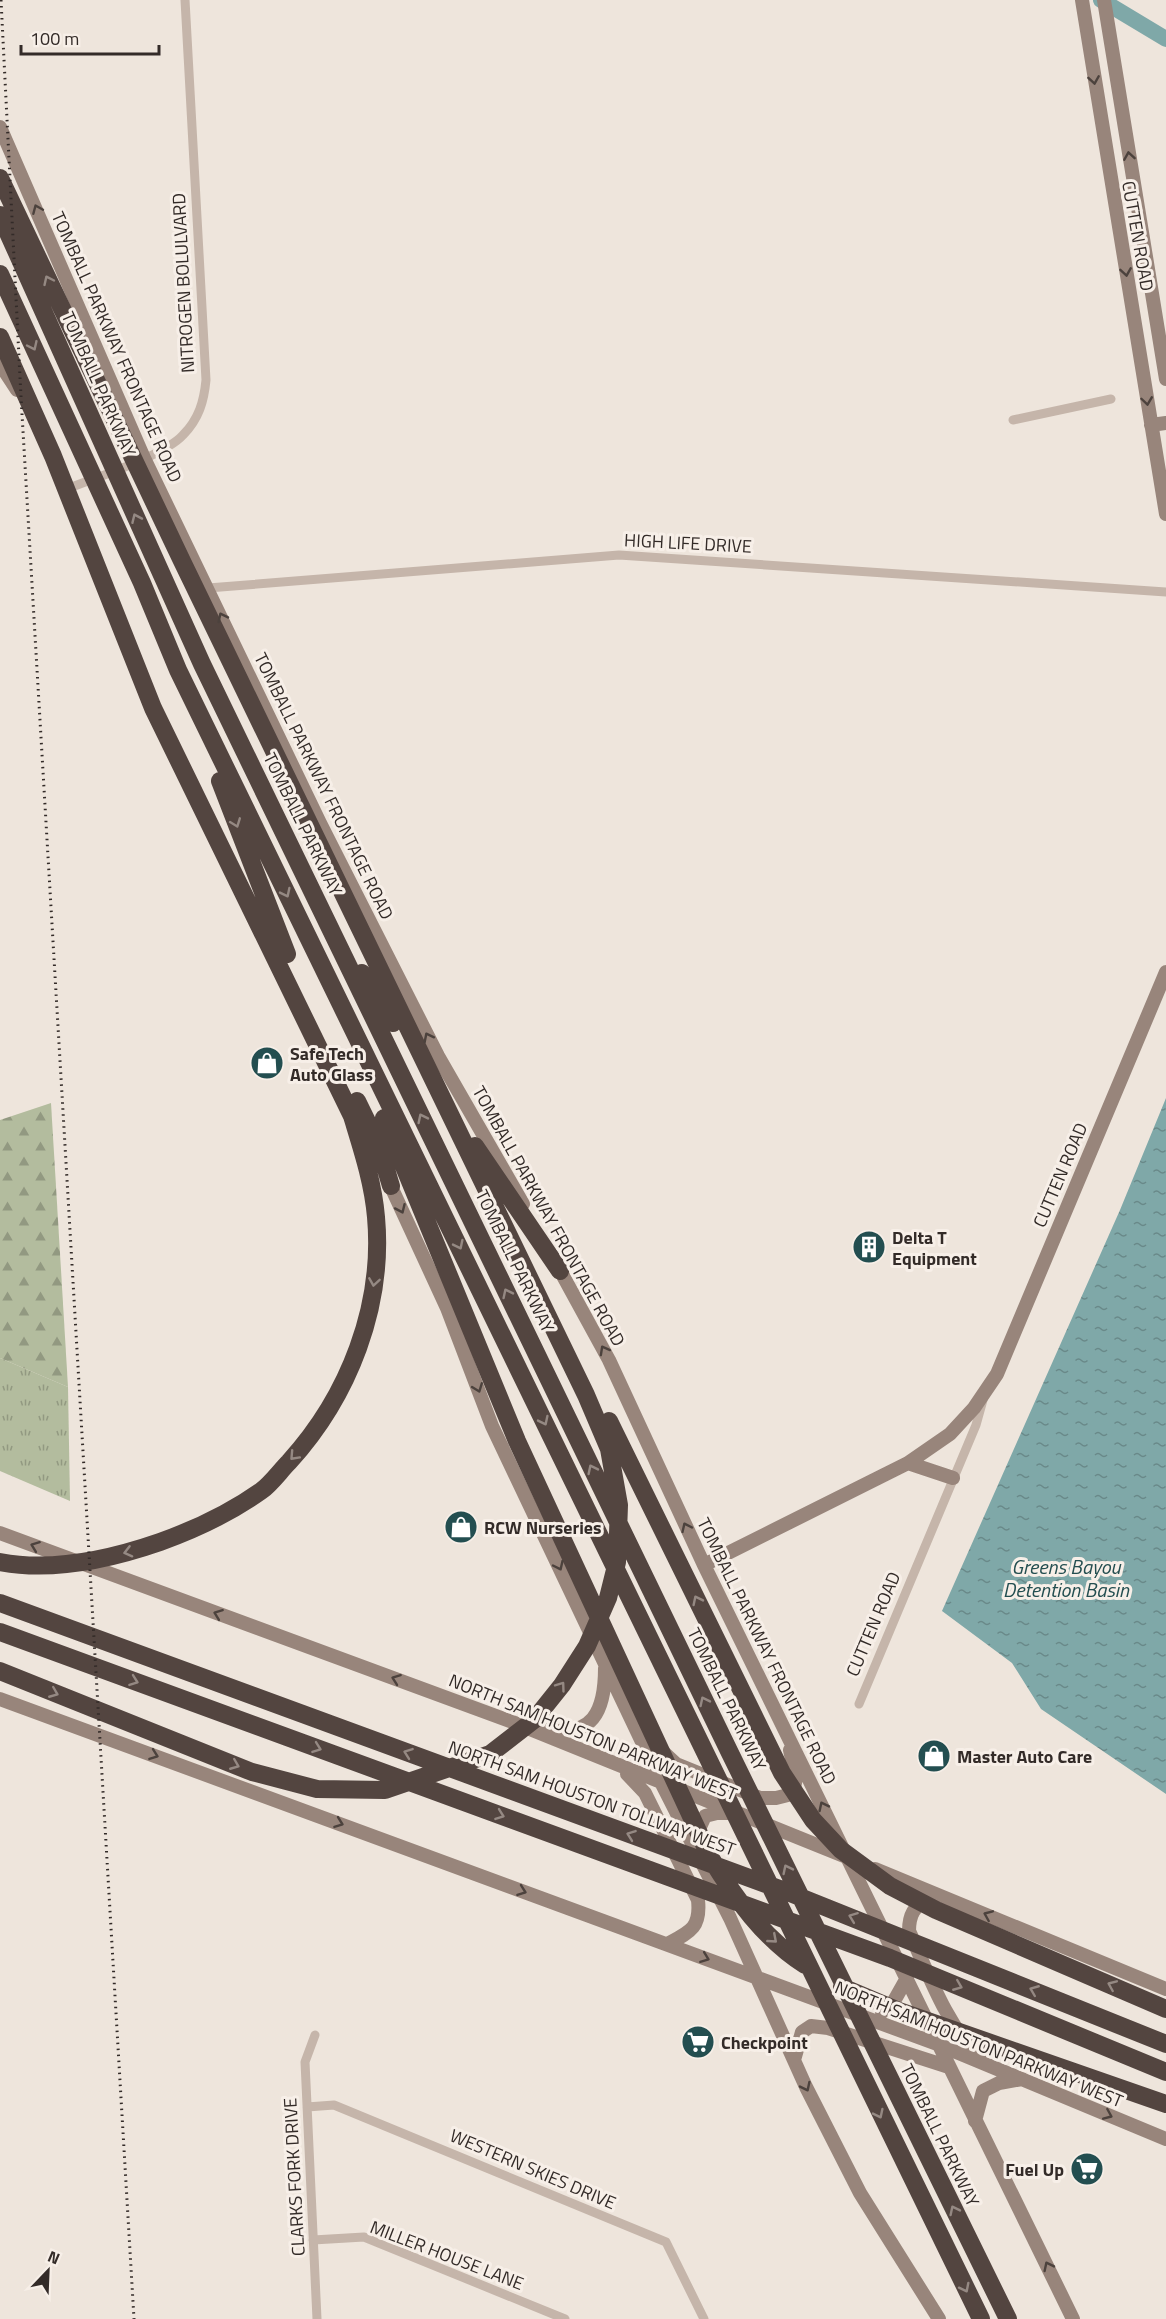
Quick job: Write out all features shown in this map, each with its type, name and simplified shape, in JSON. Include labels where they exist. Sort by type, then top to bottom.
[{"type":"highway","points":[[0,178],[581,1385],[609,1449],[619,1505],[617,1562],[608,1598],[587,1646],[562,1686],[534,1720],[490,1754],[385,1790],[316,1789],[252,1772],[0,1671]]},
{"type":"highway","name":"TOMBALL PARKWAY","points":[[0,215],[160,571],[336,940],[730,1754],[1008,2319]]},
{"type":"highway","points":[[0,274],[142,583],[178,670],[284,948],[379,1146],[391,1186]]},
{"type":"highway","points":[[0,337],[53,456],[153,708],[352,1116],[367,1162],[376,1217],[375,1277],[360,1346],[337,1396],[307,1442],[263,1490],[201,1527],[128,1553],[47,1566],[0,1562]]},
{"type":"highway","points":[[178,670],[711,1761],[853,2061],[981,2319]]},
{"type":"highway","points":[[336,940],[369,982],[412,1054],[560,1271]]},
{"type":"highway","points":[[313,948],[517,1441],[710,1857],[729,1889],[760,1928],[797,1960],[840,1986],[899,2011],[1166,2104]]},
{"type":"highway","points":[[428,1071],[447,1095],[483,1165],[782,1773],[813,1820],[841,1850],[890,1886],[936,1910],[1166,2008]]},
{"type":"highway","name":"NORTH SAM HOUSTON TOLLWAY WEST","points":[[0,1604],[796,1895],[1166,2044]]},
{"type":"highway","points":[[0,1632],[880,1954],[1166,2072]]},
{"type":"main road","name":"CUTTEN ROAD","points":[[1082,0],[1166,514]]},
{"type":"main road","name":"CUTTEN ROAD","points":[[1104,0],[1166,379]]},
{"type":"main road","name":"TOMBALL PARKWAY FRONTAGE ROAD","points":[[0,127],[144,458],[320,823],[438,1056],[609,1360],[704,1565],[1073,2319]]},
{"type":"main road","points":[[0,364],[72,487],[167,719],[391,1186],[447,1308],[492,1426],[662,1784],[698,1854],[794,2060],[860,2193],[939,2319]]},
{"type":"main road","points":[[1151,425],[1166,423]]},
{"type":"main road","name":"CUTTEN ROAD","points":[[704,1565],[908,1463],[950,1434],[985,1392],[997,1374],[1166,972]]},
{"type":"main road","points":[[908,1463],[953,1478]]},
{"type":"main road","name":"NORTH SAM HOUSTON PARKWAY WEST","points":[[0,1533],[515,1723],[1166,1989]]},
{"type":"main road","points":[[515,1723],[560,1732],[579,1729],[591,1721],[600,1709],[605,1694],[605,1663]]},
{"type":"main road","name":"NORTH SAM HOUSTON PARKWAY WEST","points":[[0,1699],[937,2044],[1166,2139]]},
{"type":"main road","points":[[628,1712],[653,1743],[676,1764],[760,1798],[788,1795],[794,1788],[795,1778],[786,1730]]},
{"type":"main road","points":[[619,1767],[638,1783],[645,1793],[698,1900],[699,1915],[695,1926],[688,1933],[667,1944]]},
{"type":"main road","points":[[698,1854],[696,1834],[705,1816],[717,1813],[740,1815]]},
{"type":"main road","points":[[945,1898],[929,1898],[918,1904],[909,1917],[909,1931],[952,2024],[965,2044],[986,2064]]},
{"type":"main road","points":[[862,2016],[885,2010],[901,1992],[907,1978]]},
{"type":"main road","points":[[794,2060],[802,2032],[811,2026],[828,2028],[949,2067]]},
{"type":"main road","points":[[975,2121],[983,2091],[999,2083],[1023,2079]]},
{"type":"street","name":"NITROGEN BOLULVARD","points":[[72,487],[144,458],[182,437],[199,414],[204,399],[206,380],[184,0]]},
{"type":"street","points":[[1013,420],[1110,399]]},
{"type":"street","name":"HIGH LIFE DRIVE","points":[[208,588],[619,555],[1166,592]]},
{"type":"street","name":"CUTTEN ROAD","points":[[859,1704],[976,1425],[985,1392]]},
{"type":"street","name":"CLARKS FORK DRIVE","points":[[315,2035],[305,2062],[317,2319]]},
{"type":"street","name":"WESTERN SKIES DRIVE","points":[[307,2107],[334,2104],[666,2242],[704,2319]]},
{"type":"street","name":"MILLER HOUSE LANE","points":[[313,2240],[364,2237],[565,2319]]},
{"type":"green space","points":[[51,1103],[68,1387],[0,1358],[0,1120]]},
{"type":"green space","points":[[0,1358],[68,1387],[70,1501],[0,1471]]},
{"type":"water","name":"Greens Bayou Detention Basin","points":[[1166,1098],[1166,1794],[1041,1709],[1012,1663],[942,1611],[1120,1210]]},
{"type":"waterway","points":[[1101,0],[1166,39]]},
{"type":"railway","points":[[1,0],[21,397],[134,2319]]},
{"type":"place","name":"Safe Tech Auto Glass","points":[[267,1063]]},
{"type":"place","name":"Delta T Equipment","points":[[869,1247]]},
{"type":"place","name":"RCW Nurseries","points":[[461,1527]]},
{"type":"place","name":"Master Auto Care","points":[[934,1756]]},
{"type":"place","name":"Checkpoint","points":[[698,2042]]},
{"type":"place","name":"Fuel Up","points":[[1087,2169]]}]
